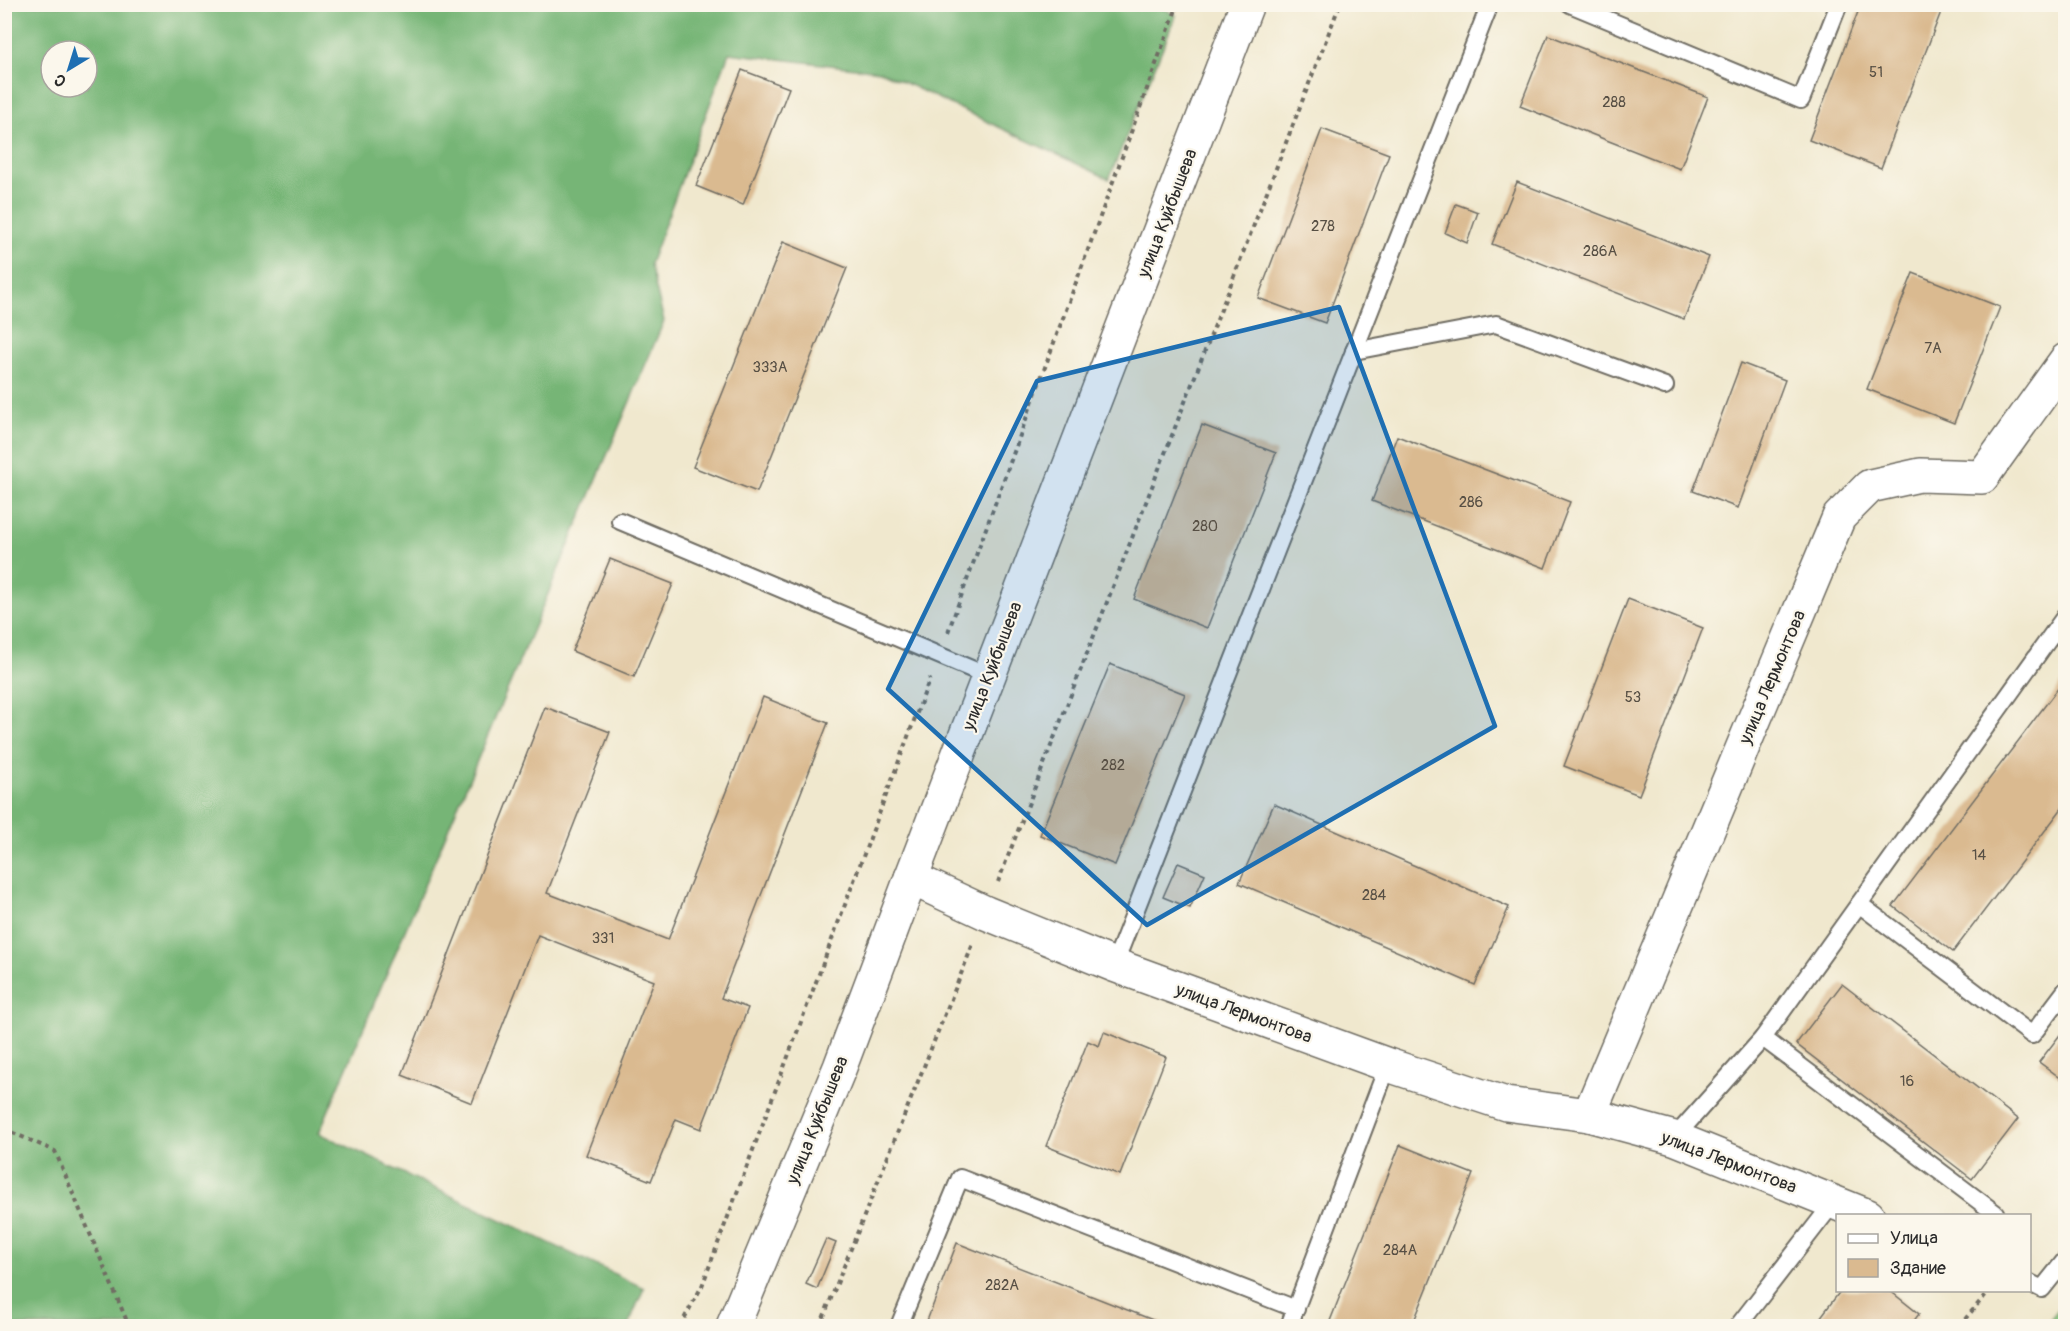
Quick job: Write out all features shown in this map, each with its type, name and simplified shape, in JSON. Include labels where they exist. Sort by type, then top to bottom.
[{"type":"street","name":"улица Куйбышева","points":[[733,1326],[840,1067],[910,878],[1247,4]]},
{"type":"street","name":"улица Лермонтова","points":[[1589,1115],[1839,517],[1870,486],[1920,475],[1982,477],[2066,360]]},
{"type":"street","name":"улица Лермонтова","points":[[910,878],[986,913],[1114,965],[1388,1065],[1506,1104],[1589,1115],[1674,1138],[1865,1214]]},
{"type":"lane","points":[[1114,965],[1490,4]]},
{"type":"lane","points":[[1570,4],[1801,100],[1839,4]]},
{"type":"lane","points":[[1354,351],[1496,324],[1665,386]]},
{"type":"lane","points":[[620,520],[988,676]]},
{"type":"lane","points":[[1674,1138],[1763,1038],[2066,615]]},
{"type":"lane","points":[[1858,904],[2032,1035],[2066,990]]},
{"type":"lane","points":[[1763,1038],[1994,1214]]},
{"type":"lane","points":[[1289,1326],[1388,1065]]},
{"type":"lane","points":[[898,1326],[960,1178],[1296,1309]]},
{"type":"lane","points":[[1738,1326],[1834,1202]]},
{"type":"lane","points":[[2031,1284],[2042,1289],[2066,1259]]},
{"type":"path","points":[[820,1326],[986,913],[1340,4]]},
{"type":"path","points":[[4,1129],[55,1151],[129,1326]]},
{"type":"path","points":[[680,1326],[702,1286]]},
{"type":"path","points":[[1959,1326],[1988,1292]]},
{"type":"path","points":[[20,1326],[71,1324],[80,1326]]},
{"type":"highlighted area","points":[[1339,307],[1495,726],[1147,925],[888,689],[1037,381]]},
{"type":"green space","points":[[1155,4],[1176,15],[1109,179],[880,71],[729,53],[650,264],[664,321],[319,1133],[644,1288],[628,1326],[5,1326],[5,5]]},
{"type":"green space","points":[[2065,1301],[2065,1326],[2045,1326]]},
{"type":"building","points":[[1861,4],[1944,4],[1881,168],[1809,140]]},
{"type":"building","points":[[1548,35],[1708,97],[1680,169],[1520,106]]},
{"type":"building","points":[[742,70],[789,88],[743,205],[696,186]]},
{"type":"building","points":[[1322,129],[1389,154],[1325,323],[1258,298]]},
{"type":"building","points":[[1517,182],[1709,257],[1684,319],[1492,244]]},
{"type":"building","points":[[1456,204],[1478,212],[1467,243],[1445,233]]},
{"type":"building","points":[[783,242],[847,268],[757,492],[693,467]]},
{"type":"building","points":[[1913,273],[2000,307],[1954,423],[1867,389]]},
{"type":"building","points":[[1741,363],[1785,380],[1738,508],[1693,491]]},
{"type":"building","points":[[1202,425],[1276,453],[1207,628],[1134,599]]},
{"type":"building","points":[[1397,436],[1570,502],[1545,568],[1372,501]]},
{"type":"building","points":[[610,559],[673,584],[634,677],[572,651]]},
{"type":"building","points":[[1628,599],[1703,628],[1639,795],[1564,766]]},
{"type":"building","points":[[1110,664],[1185,694],[1115,865],[1040,835]]},
{"type":"building","points":[[2066,678],[2066,803],[1953,952],[1893,906]]},
{"type":"building","points":[[763,697],[828,723],[721,998],[748,1008],[701,1129],[676,1119],[651,1181],[586,1155],[654,981],[538,935],[472,1103],[402,1075],[545,707],[610,732],[547,893],[668,940]]},
{"type":"building","points":[[1274,804],[1509,907],[1475,985],[1239,883]]},
{"type":"building","points":[[1178,863],[1205,874],[1190,908],[1163,897]]},
{"type":"building","points":[[1842,984],[2018,1119],[1972,1179],[1796,1044]]},
{"type":"building","points":[[2066,1027],[2066,1082],[2039,1062]]},
{"type":"building","points":[[1104,1032],[1166,1057],[1120,1175],[1046,1146],[1088,1041],[1099,1046]]},
{"type":"building","points":[[1400,1145],[1473,1174],[1412,1326],[1328,1326]]},
{"type":"building","points":[[826,1239],[836,1243],[817,1289],[806,1284]]},
{"type":"building","points":[[957,1243],[1168,1326],[925,1326]]},
{"type":"building","points":[[1840,1292],[1892,1292],[1919,1314],[1910,1326],[1814,1326]]}]
